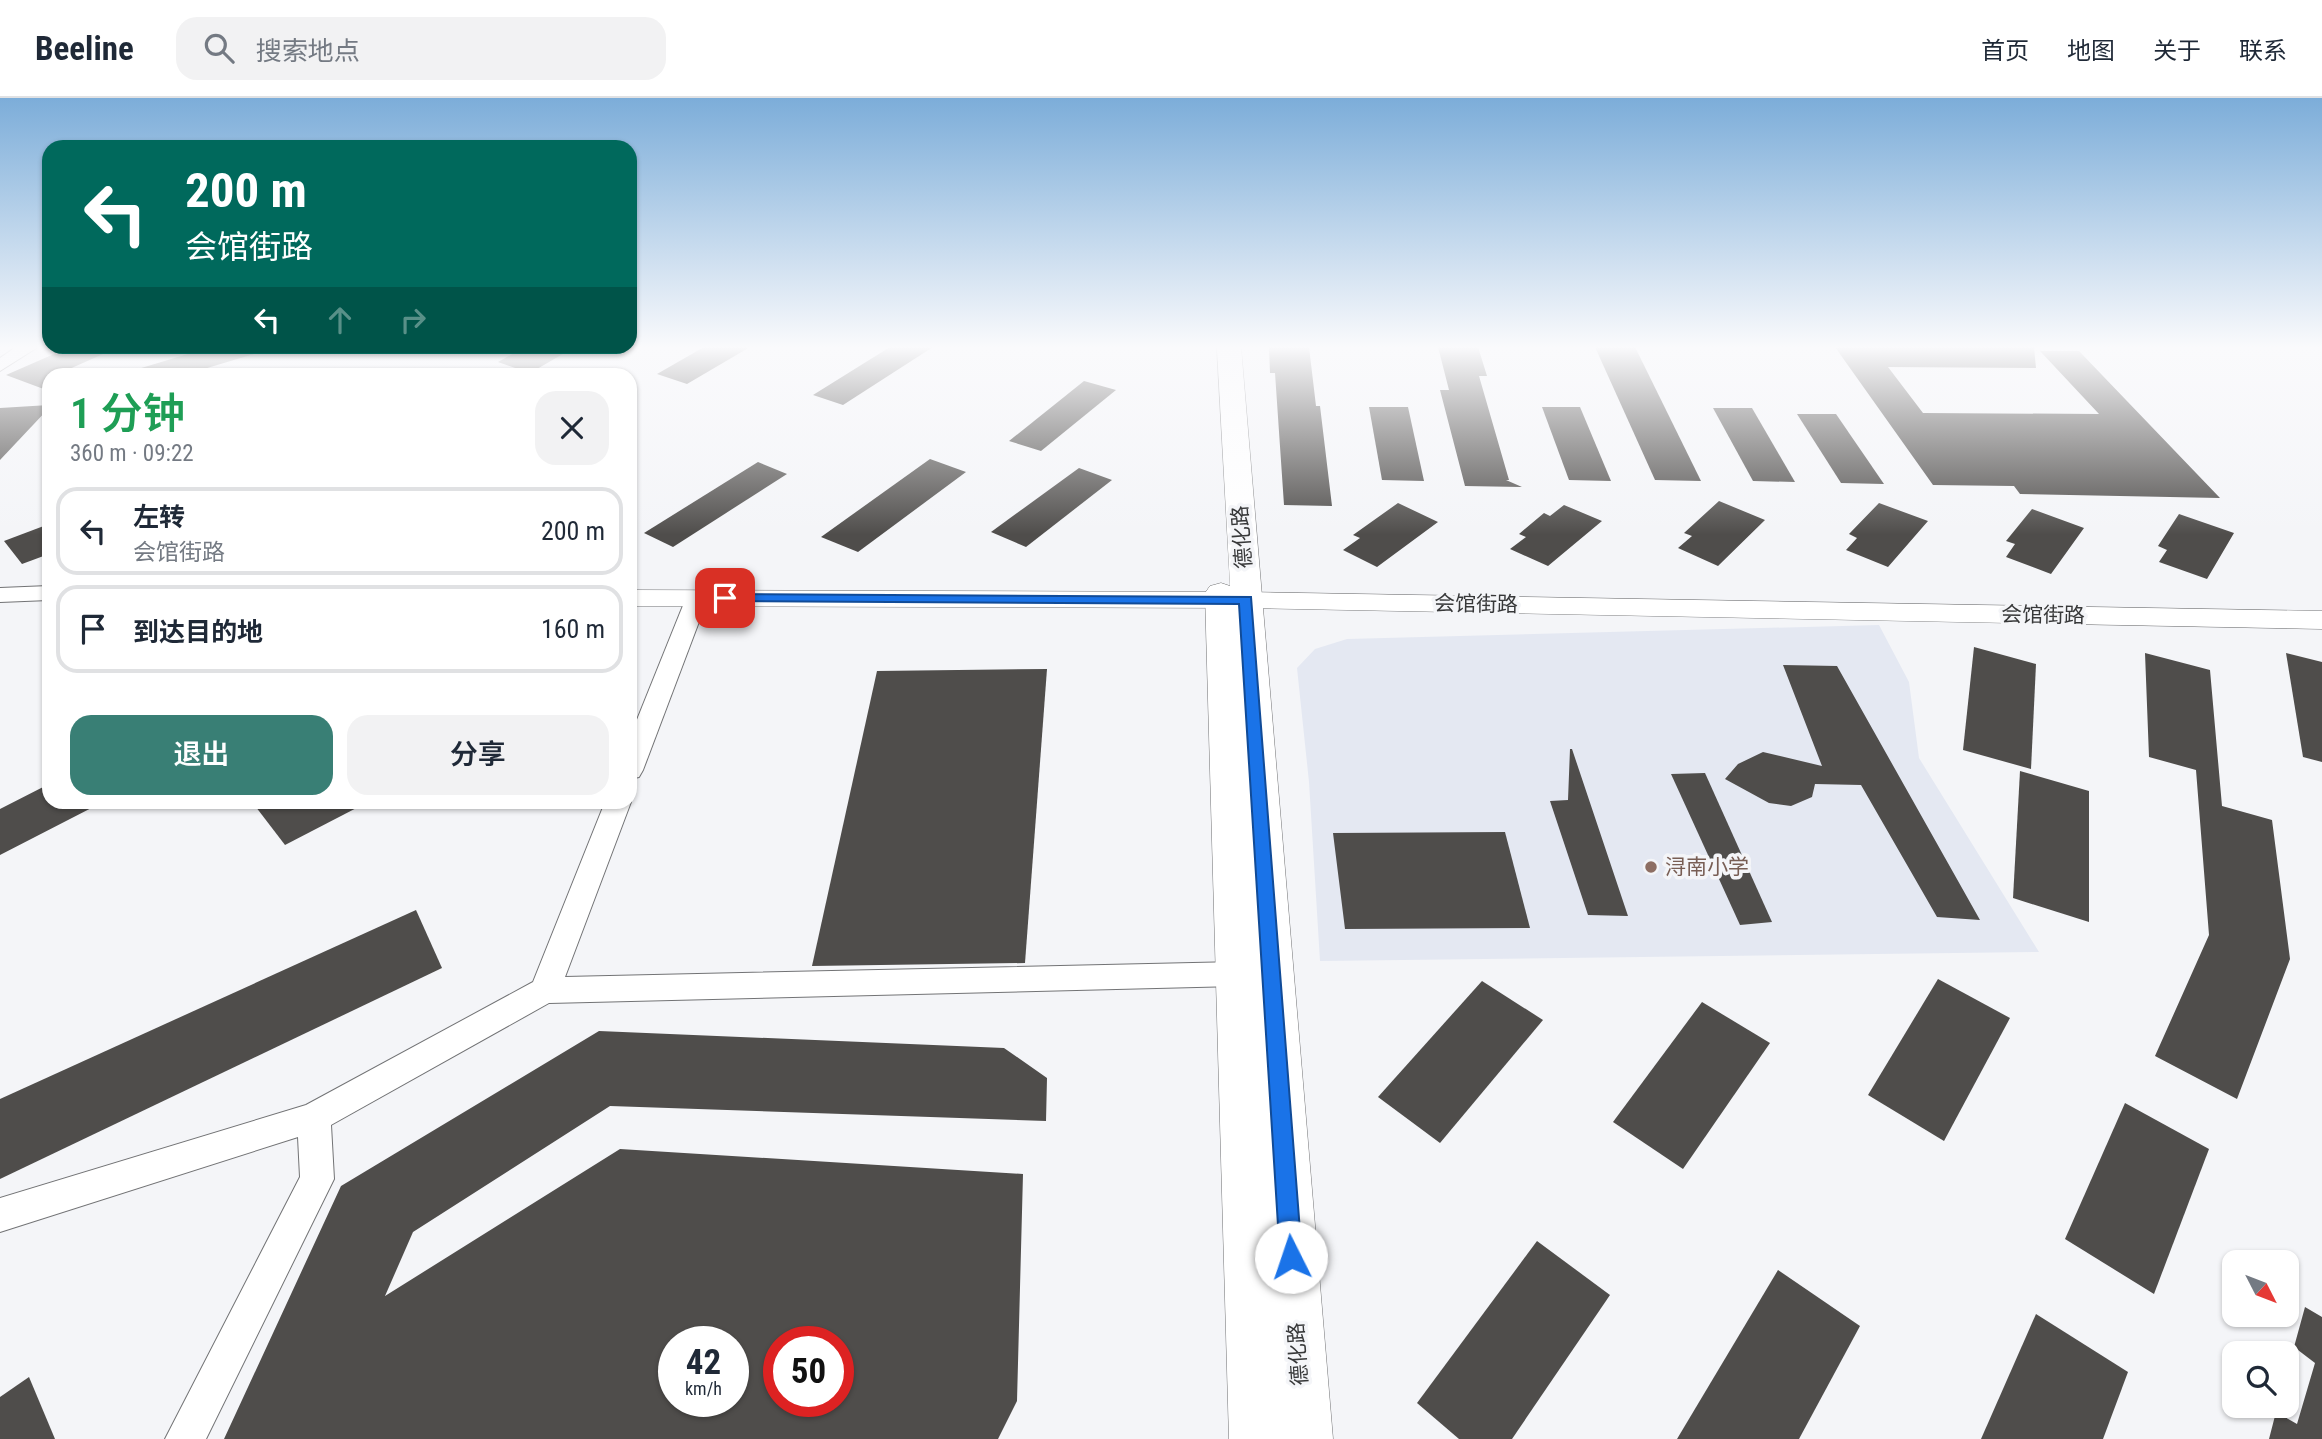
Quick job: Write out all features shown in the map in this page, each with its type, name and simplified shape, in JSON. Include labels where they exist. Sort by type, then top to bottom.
[{"type":"main road","name":"德化路","points":[[1216,410],[1305,1439]]},
{"type":"main road","name":"德化路","points":[[1230,410],[1237,974],[1256,1439]]},
{"type":"street","points":[[0,595],[42,593]]},
{"type":"street","name":"会馆街路","points":[[637,598],[1233,600],[2322,620]]},
{"type":"street","points":[[637,752],[697,598]]},
{"type":"street","points":[[545,990],[615,809]]},
{"type":"street","points":[[0,1215],[314,1117],[545,990],[1237,974]]},
{"type":"street","points":[[185,1439],[317,1179],[314,1117]]},
{"type":"shaded area","name":"浔南小学","points":[[1879,625],[1909,682],[1919,758],[2039,952],[1320,961],[1309,782],[1297,668],[1315,649],[1347,639]]},
{"type":"building","points":[[0,410],[42,410],[42,415],[0,460]]},
{"type":"building","points":[[1048,410],[1092,410],[1041,451],[1009,441]]},
{"type":"building","points":[[1277,410],[1320,410],[1332,506],[1284,505]]},
{"type":"building","points":[[1369,410],[1409,410],[1424,481],[1382,480]]},
{"type":"building","points":[[1445,410],[1489,410],[1509,480],[1506,480],[1522,487],[1465,486]]},
{"type":"building","points":[[1543,410],[1581,410],[1611,481],[1569,480]]},
{"type":"building","points":[[1623,410],[1666,410],[1701,481],[1655,480]]},
{"type":"building","points":[[1714,410],[1753,410],[1795,482],[1753,481]]},
{"type":"building","points":[[1879,410],[1920,410],[1923,413],[2099,414],[2095,410],[2135,410],[2220,498],[2020,494],[2014,486],[1933,485]]},
{"type":"building","points":[[1797,414],[1836,414],[1884,484],[1841,483]]},
{"type":"building","points":[[930,459],[966,472],[858,552],[821,537]]},
{"type":"building","points":[[758,462],[787,474],[673,547],[644,533]]},
{"type":"building","points":[[1079,468],[1112,480],[1026,547],[991,532]]},
{"type":"building","points":[[1719,501],[1765,520],[1718,566],[1678,548],[1692,536],[1684,533]]},
{"type":"building","points":[[1398,503],[1438,522],[1377,567],[1343,550],[1360,538],[1353,535]]},
{"type":"building","points":[[1879,503],[1928,521],[1888,567],[1846,550],[1857,538],[1849,534]]},
{"type":"building","points":[[1564,505],[1602,521],[1548,566],[1510,549],[1526,537],[1519,534],[1544,513],[1550,516]]},
{"type":"building","points":[[2032,509],[2084,528],[2051,574],[2006,557],[2015,544],[2006,541]]},
{"type":"building","points":[[2179,514],[2234,533],[2207,579],[2159,562],[2167,550],[2158,546]]},
{"type":"building","points":[[42,527],[42,557],[22,564],[4,541]]},
{"type":"building","points":[[1974,647],[2036,664],[2031,769],[1963,750]]},
{"type":"building","points":[[2145,653],[2210,670],[2222,806],[2272,820],[2290,959],[2237,1099],[2155,1056],[2209,935],[2196,770],[2149,757]]},
{"type":"building","points":[[2286,653],[2322,662],[2322,762],[2303,757]]},
{"type":"building","points":[[1783,665],[1837,666],[1980,920],[1937,917],[1861,785],[1815,784],[1812,797],[1791,806],[1769,803],[1725,779],[1738,764],[1763,752],[1822,766]]},
{"type":"building","points":[[1047,669],[1025,963],[812,966],[877,671]]},
{"type":"building","points":[[1570,749],[1628,916],[1588,915],[1550,801],[1568,800]]},
{"type":"building","points":[[2020,771],[2089,791],[2089,922],[2013,898]]},
{"type":"building","points":[[1705,773],[1772,922],[1740,925],[1671,774]]},
{"type":"building","points":[[42,788],[42,809],[89,809],[0,855],[0,809]]},
{"type":"building","points":[[257,809],[354,809],[285,845]]},
{"type":"building","points":[[1505,832],[1530,928],[1345,929],[1333,833]]},
{"type":"building","points":[[416,910],[442,968],[0,1179],[0,1099]]},
{"type":"building","points":[[1938,979],[2010,1018],[1944,1141],[1868,1095]]},
{"type":"building","points":[[1482,981],[1543,1020],[1440,1143],[1378,1097]]},
{"type":"building","points":[[1702,1002],[1770,1043],[1683,1169],[1613,1122]]},
{"type":"building","points":[[599,1031],[1004,1048],[1047,1078],[1046,1121],[610,1106],[413,1232],[385,1296],[620,1149],[1023,1174],[1017,1401],[998,1439],[224,1439],[341,1186]]},
{"type":"building","points":[[2125,1103],[2209,1149],[2154,1294],[2065,1239]]},
{"type":"building","points":[[1537,1241],[1610,1295],[1512,1439],[1459,1439],[1417,1403]]},
{"type":"building","points":[[1778,1270],[1860,1326],[1799,1439],[1677,1439]]},
{"type":"building","points":[[2305,1307],[2322,1317],[2322,1439],[2269,1439],[2274,1418],[2286,1418],[2297,1424],[2315,1363],[2299,1351],[2299,1341],[2296,1341]]},
{"type":"building","points":[[2036,1314],[2128,1372],[2103,1439],[1981,1439]]},
{"type":"building","points":[[29,1377],[55,1439],[0,1439],[0,1397]]},
{"type":"place","name":"浔南小学","points":[[1651,867]]},
{"type":"route","points":[[725,598],[1246,600],[1291,1257]]}]
